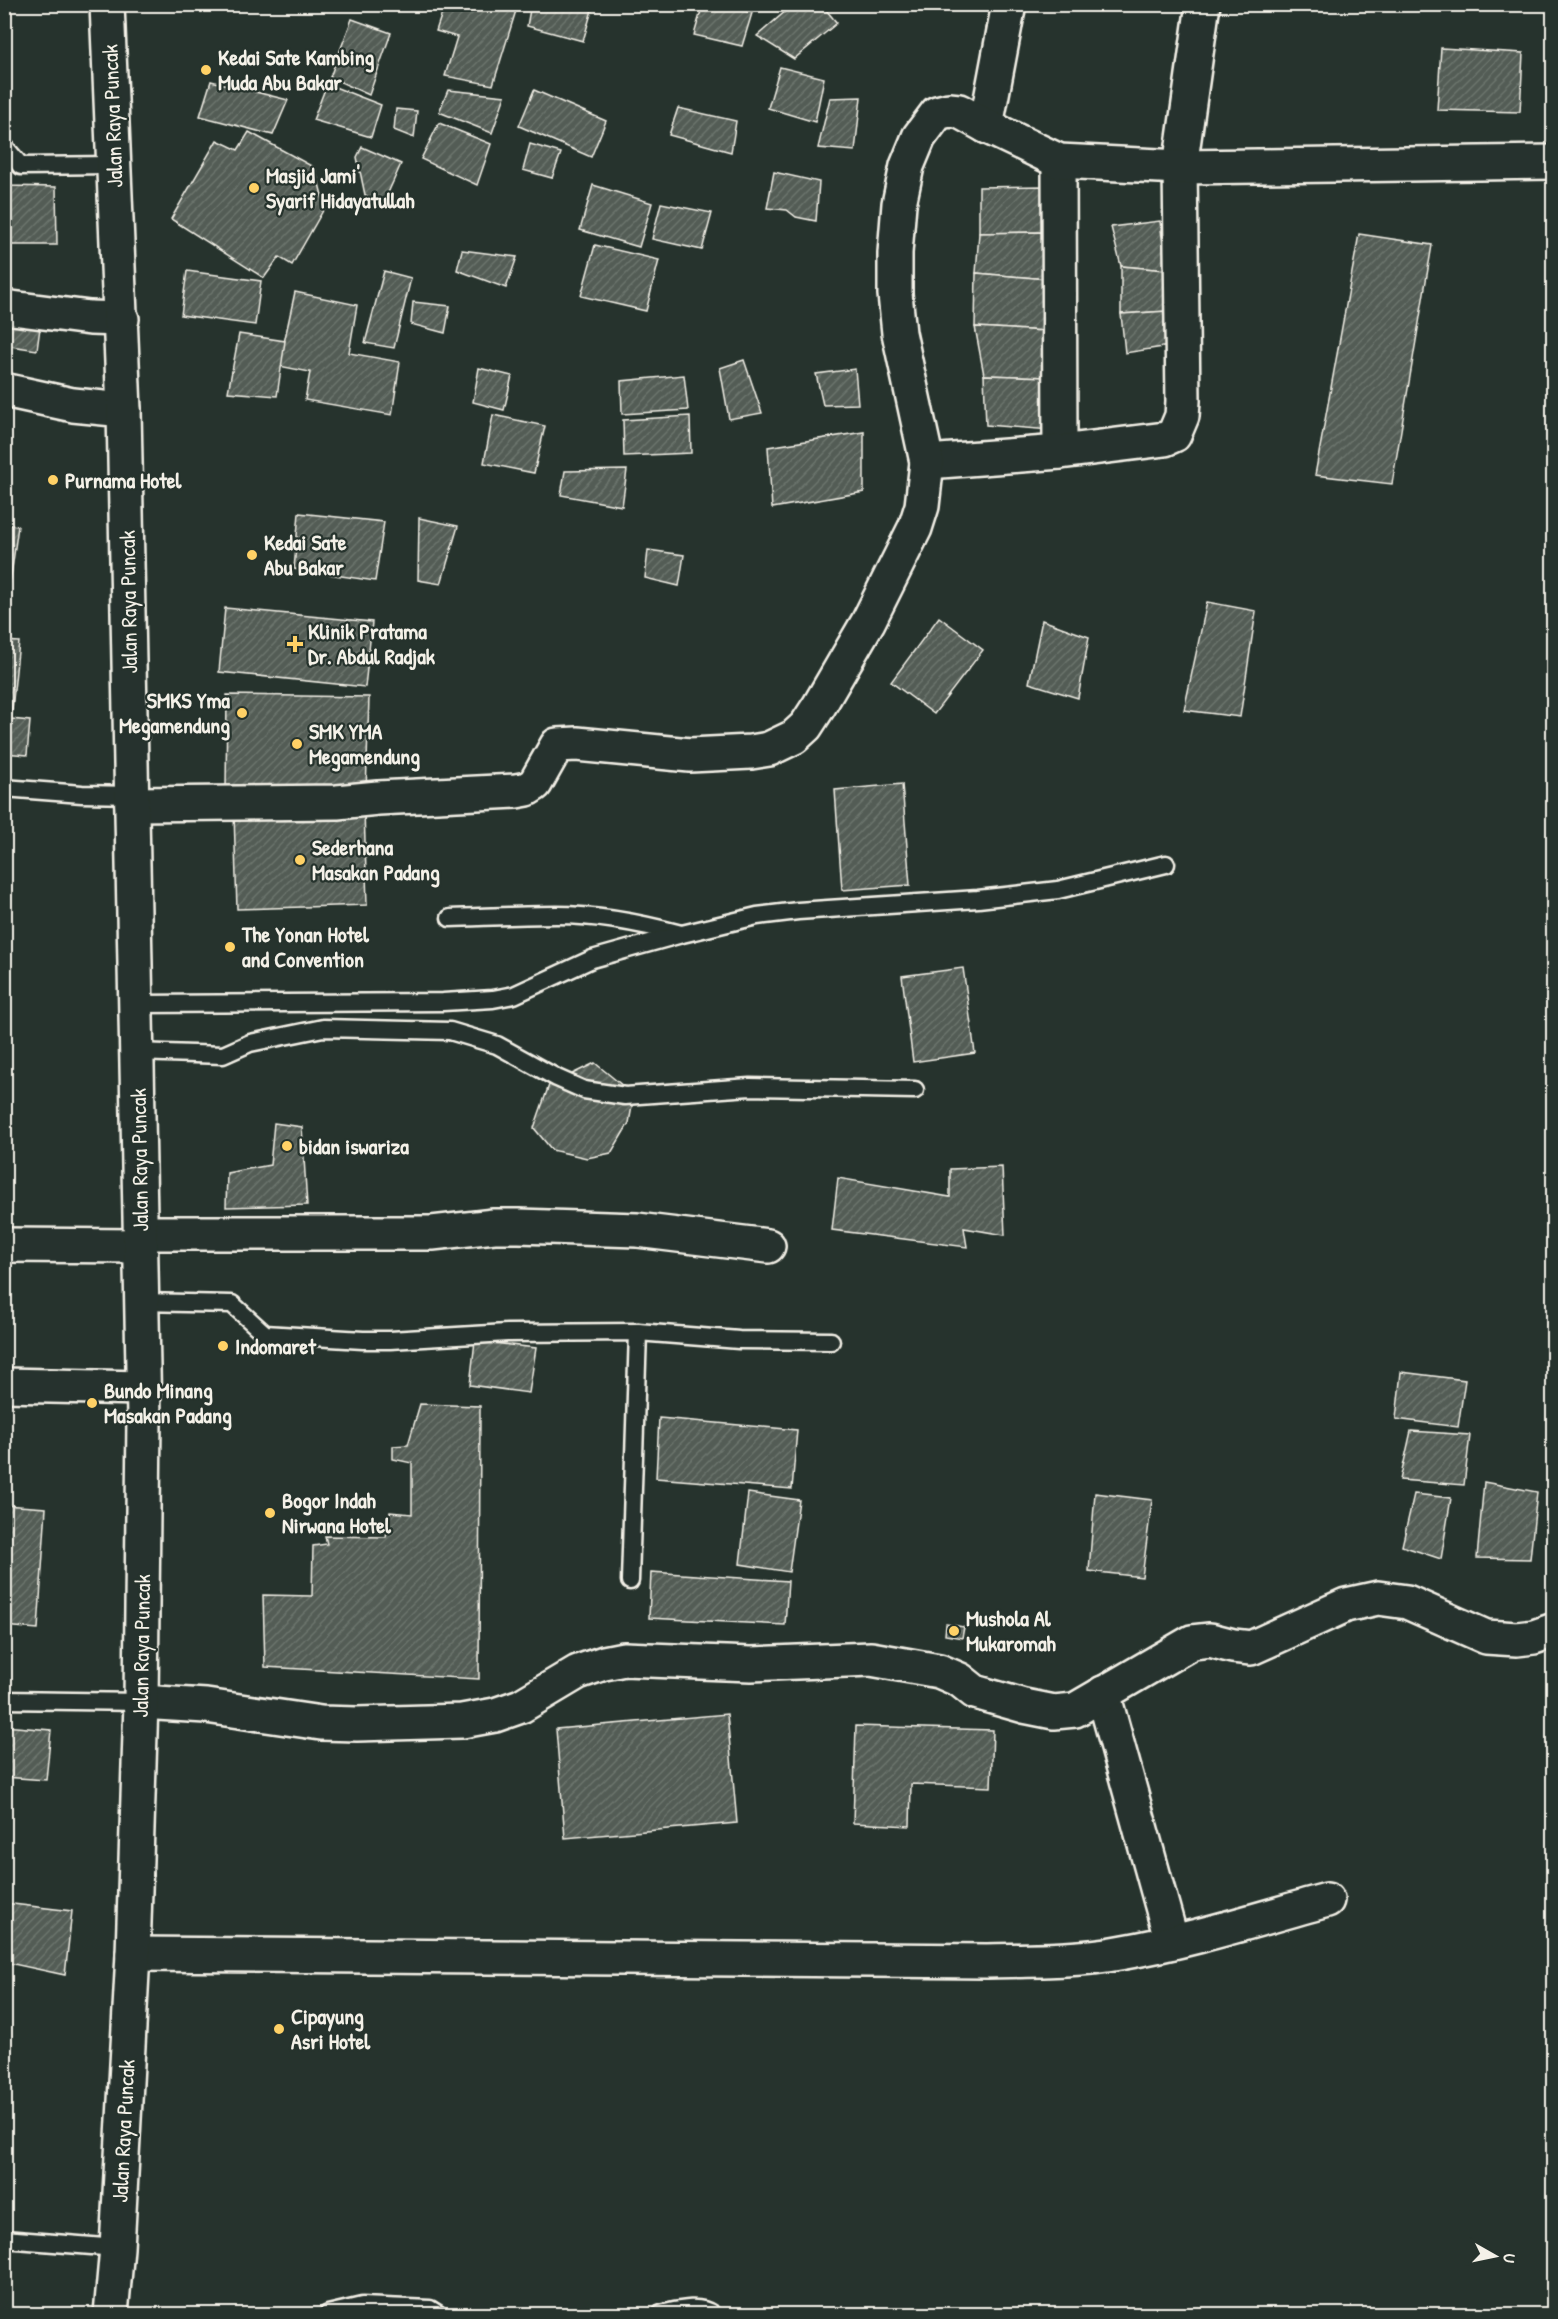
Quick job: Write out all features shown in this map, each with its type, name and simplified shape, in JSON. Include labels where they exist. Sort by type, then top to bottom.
[{"type":"main road","name":"Jalan Raya Puncak","points":[[107,4],[122,319],[143,1388],[141,1702],[133,1954],[117,2248],[111,2314]]},
{"type":"main road","points":[[986,126],[1009,4]]},
{"type":"main road","points":[[927,462],[1060,452],[1165,439],[1174,435],[1182,416],[1183,401],[1180,166],[1203,4]]},
{"type":"main road","points":[[132,799],[337,802],[516,791],[527,789],[535,784],[557,745],[577,744],[690,755],[751,752],[783,744],[794,737],[806,726],[868,622],[915,528],[925,494],[927,462],[899,333],[895,294],[899,204],[907,166],[919,137],[937,113],[949,110],[960,111],[1059,161],[1180,166],[1554,162]]},
{"type":"main road","points":[[1059,161],[1060,452]]},
{"type":"main road","points":[[4,307],[90,318],[122,319]]},
{"type":"main road","points":[[4,390],[73,405],[124,410]]},
{"type":"main road","points":[[4,1245],[432,1233],[494,1226],[519,1226],[637,1230],[768,1246]]},
{"type":"main road","points":[[4,1384],[143,1388]]},
{"type":"main road","points":[[141,1702],[206,1706],[321,1723],[462,1721],[495,1715],[521,1706],[578,1672],[624,1659],[751,1664],[871,1659],[900,1662],[939,1671],[960,1680],[975,1692],[1054,1712],[1075,1710],[1192,1642],[1210,1640],[1251,1648],[1346,1605],[1378,1598],[1407,1602],[1486,1637],[1517,1640],[1554,1630]]},
{"type":"main road","points":[[1103,1693],[1172,1942]]},
{"type":"main road","points":[[133,1954],[987,1961],[1071,1958],[1117,1953],[1172,1942],[1327,1900]]},
{"type":"lane","points":[[4,146],[21,166],[113,165]]},
{"type":"lane","points":[[4,788],[132,799]]},
{"type":"lane","points":[[136,1004],[443,1002],[493,999],[514,995],[592,959],[757,916],[978,899],[1058,890],[1166,864]]},
{"type":"lane","points":[[450,918],[558,915],[645,924],[682,934]]},
{"type":"lane","points":[[136,1052],[223,1055],[250,1043],[322,1028],[450,1031],[497,1044],[557,1078],[584,1090],[608,1094],[625,1095],[750,1087],[915,1090]]},
{"type":"lane","points":[[141,1302],[232,1304],[265,1334],[276,1335],[390,1340],[507,1333],[638,1332],[739,1340],[831,1341]]},
{"type":"lane","points":[[630,1581],[638,1332]]},
{"type":"lane","points":[[4,1700],[141,1702]]},
{"type":"lane","points":[[4,2239],[117,2248]]},
{"type":"lane","points":[[328,2314],[362,2306],[430,2309],[438,2314]]},
{"type":"lane","points":[[661,2314],[687,2309],[707,2311],[712,2314]]},
{"type":"building","points":[[445,4],[518,4],[493,85],[445,76],[457,37],[436,31]]},
{"type":"building","points":[[531,4],[558,4],[592,10],[583,41],[527,26]]},
{"type":"building","points":[[703,4],[717,4],[752,13],[742,46],[694,35]]},
{"type":"building","points":[[794,4],[821,4],[837,23],[794,59],[757,36]]},
{"type":"building","points":[[352,19],[391,33],[369,95],[330,77]]},
{"type":"building","points":[[1441,48],[1523,53],[1520,112],[1437,110]]},
{"type":"building","points":[[780,67],[824,78],[815,122],[768,108]]},
{"type":"building","points":[[211,81],[288,100],[273,135],[200,116]]},
{"type":"building","points":[[327,84],[381,105],[371,137],[313,120]]},
{"type":"building","points":[[448,90],[505,96],[492,133],[439,112]]},
{"type":"building","points":[[534,90],[606,121],[591,157],[519,126]]},
{"type":"building","points":[[861,97],[855,151],[818,148],[830,98]]},
{"type":"building","points":[[678,108],[736,121],[731,152],[669,135]]},
{"type":"building","points":[[396,109],[417,111],[414,138],[394,130]]},
{"type":"building","points":[[439,123],[491,144],[477,185],[421,159]]},
{"type":"building","name":"Masjid Jami' Syarif Hidayatullah","points":[[249,132],[315,168],[325,207],[292,265],[279,257],[264,278],[171,219],[217,140],[238,150]]},
{"type":"building","points":[[530,144],[561,153],[552,178],[523,170]]},
{"type":"building","points":[[362,147],[401,164],[383,204],[365,195],[357,157]]},
{"type":"building","points":[[4,165],[7,186],[56,187],[57,245],[4,245]]},
{"type":"building","points":[[774,172],[819,182],[816,221],[796,217],[787,210],[767,208]]},
{"type":"building","points":[[593,185],[652,203],[639,247],[580,230]]},
{"type":"building","points":[[1045,186],[1046,232],[979,233],[979,187]]},
{"type":"building","points":[[661,203],[712,213],[702,250],[652,239]]},
{"type":"building","points":[[1160,221],[1166,270],[1121,266],[1111,227]]},
{"type":"building","points":[[1046,232],[1046,279],[976,273],[979,233]]},
{"type":"building","points":[[1359,234],[1432,245],[1392,484],[1315,475]]},
{"type":"building","points":[[595,245],[659,260],[646,311],[581,296]]},
{"type":"building","points":[[462,250],[517,257],[506,288],[457,270]]},
{"type":"building","points":[[1121,266],[1166,270],[1168,311],[1121,314]]},
{"type":"building","points":[[187,271],[261,281],[255,325],[181,315]]},
{"type":"building","points":[[384,271],[411,278],[394,348],[365,343]]},
{"type":"building","points":[[976,273],[1046,279],[1046,331],[975,327]]},
{"type":"building","points":[[295,292],[357,305],[349,353],[400,362],[392,415],[305,400],[310,372],[279,366]]},
{"type":"building","points":[[413,302],[450,306],[445,333],[411,324]]},
{"type":"building","points":[[4,310],[42,313],[37,350],[4,345]]},
{"type":"building","points":[[1168,311],[1169,346],[1125,353],[1121,314]]},
{"type":"building","points":[[975,327],[1046,331],[1047,377],[984,375]]},
{"type":"building","points":[[239,334],[285,341],[277,396],[228,392]]},
{"type":"building","points":[[744,360],[762,413],[729,419],[720,368]]},
{"type":"building","points":[[479,368],[512,376],[504,410],[473,402]]},
{"type":"building","points":[[855,369],[858,404],[823,405],[816,374]]},
{"type":"building","points":[[684,375],[688,410],[622,414],[621,381]]},
{"type":"building","points":[[984,375],[1047,377],[1051,430],[986,425]]},
{"type":"building","points":[[493,415],[545,426],[534,473],[484,463]]},
{"type":"building","points":[[690,416],[691,453],[624,456],[623,420]]},
{"type":"building","points":[[864,432],[864,492],[772,508],[768,447]]},
{"type":"building","points":[[627,470],[622,506],[561,495],[565,471]]},
{"type":"building","points":[[299,513],[384,522],[375,581],[294,569]]},
{"type":"building","points":[[419,518],[458,526],[441,584],[418,580]]},
{"type":"building","points":[[4,524],[18,526],[10,583],[4,583]]},
{"type":"building","points":[[648,550],[684,555],[679,586],[645,578]]},
{"type":"building","points":[[1207,602],[1256,611],[1240,717],[1184,710]]},
{"type":"building","name":"Klinik Pratama Dr. Abdul Radjak","points":[[225,608],[372,622],[365,687],[219,672]]},
{"type":"building","points":[[939,617],[983,650],[934,714],[891,682]]},
{"type":"building","points":[[1042,620],[1089,637],[1078,698],[1029,683]]},
{"type":"building","points":[[4,641],[19,642],[11,719],[30,721],[27,755],[4,753]]},
{"type":"building","name":"SMK YMA Megamendung","points":[[227,695],[369,697],[366,793],[226,790]]},
{"type":"building","points":[[902,784],[910,885],[842,890],[835,790]]},
{"type":"building","name":"Sederhana Masakan Padang","points":[[364,810],[367,905],[237,909],[234,814]]},
{"type":"building","points":[[963,968],[975,1053],[913,1062],[902,976]]},
{"type":"building","points":[[595,1063],[634,1095],[629,1123],[611,1153],[587,1158],[552,1150],[534,1128],[549,1085]]},
{"type":"building","name":"bidan iswariza","points":[[274,1123],[302,1127],[307,1205],[226,1207],[227,1173],[270,1165]]},
{"type":"building","points":[[1002,1167],[1005,1235],[964,1228],[967,1247],[832,1230],[838,1178],[950,1197],[950,1169]]},
{"type":"building","points":[[475,1341],[536,1348],[529,1393],[470,1385]]},
{"type":"building","points":[[1401,1372],[1465,1380],[1458,1427],[1396,1419]]},
{"type":"building","points":[[420,1404],[480,1406],[479,1679],[265,1667],[263,1595],[312,1596],[313,1546],[327,1544],[325,1536],[386,1537],[390,1512],[412,1514],[412,1463],[393,1459],[393,1446],[408,1445]]},
{"type":"building","points":[[659,1418],[797,1430],[792,1489],[656,1478]]},
{"type":"building","points":[[1411,1431],[1470,1435],[1464,1485],[1400,1480]]},
{"type":"building","points":[[1484,1482],[1537,1492],[1530,1559],[1477,1558]]},
{"type":"building","points":[[748,1493],[799,1500],[789,1572],[740,1564]]},
{"type":"building","points":[[1095,1493],[1152,1500],[1142,1577],[1089,1571]]},
{"type":"building","points":[[1414,1494],[1451,1498],[1441,1559],[1402,1546]]},
{"type":"building","points":[[4,1505],[46,1508],[38,1629],[4,1626]]},
{"type":"building","points":[[651,1572],[788,1581],[785,1625],[649,1618]]},
{"type":"building","name":"Mushola Al Mukaromah","points":[[946,1624],[964,1627],[962,1638],[945,1635]]},
{"type":"building","points":[[727,1714],[737,1823],[565,1838],[556,1729]]},
{"type":"building","points":[[4,1726],[51,1730],[46,1780],[4,1777]]},
{"type":"building","points":[[856,1726],[993,1730],[991,1787],[911,1784],[910,1826],[853,1823]]},
{"type":"building","points":[[4,1903],[72,1911],[65,1975],[4,1962]]},
{"type":"place","name":"Kedai Sate Kambing Muda Abu Bakar","points":[[206,70]]},
{"type":"place","name":"Masjid Jami' Syarif Hidayatullah","points":[[254,188]]},
{"type":"place","name":"Purnama Hotel","points":[[53,480]]},
{"type":"place","name":"Kedai Sate Abu Bakar","points":[[252,555]]},
{"type":"place","name":"Klinik Pratama Dr. Abdul Radjak","points":[[295,644]]},
{"type":"place","name":"SMKS Yma Megamendung","points":[[242,713]]},
{"type":"place","name":"SMK YMA Megamendung","points":[[297,744]]},
{"type":"place","name":"Sederhana Masakan Padang","points":[[300,860]]},
{"type":"place","name":"The Yonan Hotel and Convention","points":[[230,947]]},
{"type":"place","name":"bidan iswariza","points":[[287,1146]]},
{"type":"place","name":"Indomaret","points":[[223,1346]]},
{"type":"place","name":"Bundo Minang Masakan Padang","points":[[92,1403]]},
{"type":"place","name":"Bogor Indah Nirwana Hotel","points":[[270,1513]]},
{"type":"place","name":"Mushola Al Mukaromah","points":[[954,1631]]},
{"type":"place","name":"Cipayung Asri Hotel","points":[[279,2029]]}]
